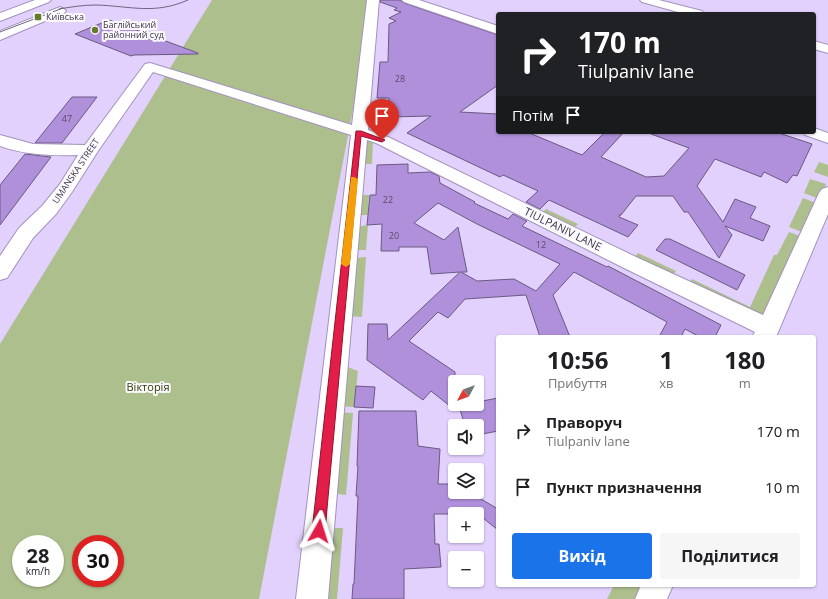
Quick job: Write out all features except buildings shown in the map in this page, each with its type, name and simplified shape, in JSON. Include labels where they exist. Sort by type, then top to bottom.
[{"type":"street","points":[[0,16],[45,0]]},
{"type":"street","points":[[312,599],[338,348],[358,133],[373,0]]},
{"type":"street","points":[[408,0],[496,29]]},
{"type":"street","points":[[646,0],[691,12]]},
{"type":"street","points":[[0,36],[60,11]]},
{"type":"street","points":[[816,46],[828,49]]},
{"type":"street","name":"TIULPANIV LANE","points":[[150,67],[382,140],[629,262],[766,332]]},
{"type":"street","name":"UMANSKA STREET","points":[[0,272],[26,233],[49,210],[66,188],[90,150],[150,67]]},
{"type":"street","points":[[816,134],[828,138]]},
{"type":"street","points":[[0,140],[16,147],[90,150]]},
{"type":"street","points":[[766,332],[828,193]]},
{"type":"street","points":[[651,599],[657,587]]},
{"type":"green space","name":"Вікторія","points":[[212,0],[374,0],[259,599],[0,599],[0,344]]},
{"type":"green space","points":[[365,137],[373,142],[372,164],[362,164]]},
{"type":"green space","points":[[819,162],[828,165],[828,177],[814,172]]},
{"type":"green space","points":[[810,179],[826,184],[819,199],[804,193]]},
{"type":"green space","points":[[360,195],[369,195],[368,215],[358,215]]},
{"type":"green space","points":[[803,198],[816,203],[802,232],[789,227]]},
{"type":"green space","points":[[546,209],[578,224],[575,227],[543,212]]},
{"type":"green space","points":[[368,225],[366,250],[354,250],[356,227]]},
{"type":"green space","points":[[789,232],[800,236],[771,315],[755,316],[688,285],[692,279],[750,307],[774,255],[777,255]]},
{"type":"green space","points":[[638,253],[676,271],[672,277],[635,257]]},
{"type":"green space","points":[[366,257],[362,317],[348,316],[353,258]]},
{"type":"green space","points":[[340,364],[358,371],[354,407],[337,406]]},
{"type":"green space","points":[[334,412],[353,413],[346,495],[326,492]]},
{"type":"green space","points":[[323,528],[343,528],[337,599],[316,599]]},
{"type":"green space","points":[[613,587],[648,587],[642,599],[607,599]]},
{"type":"tram line","points":[[61,9],[96,5],[153,8],[176,5],[188,0]]},
{"type":"tram line","points":[[0,32],[61,9]]},
{"type":"slow traffic","points":[[346,264],[354,179]]},
{"type":"place","name":"Київська","points":[[38,17]]},
{"type":"place","name":"Баглійський районний суд","points":[[95,30]]},
{"type":"route","points":[[319,531],[358,133],[382,140]]}]
